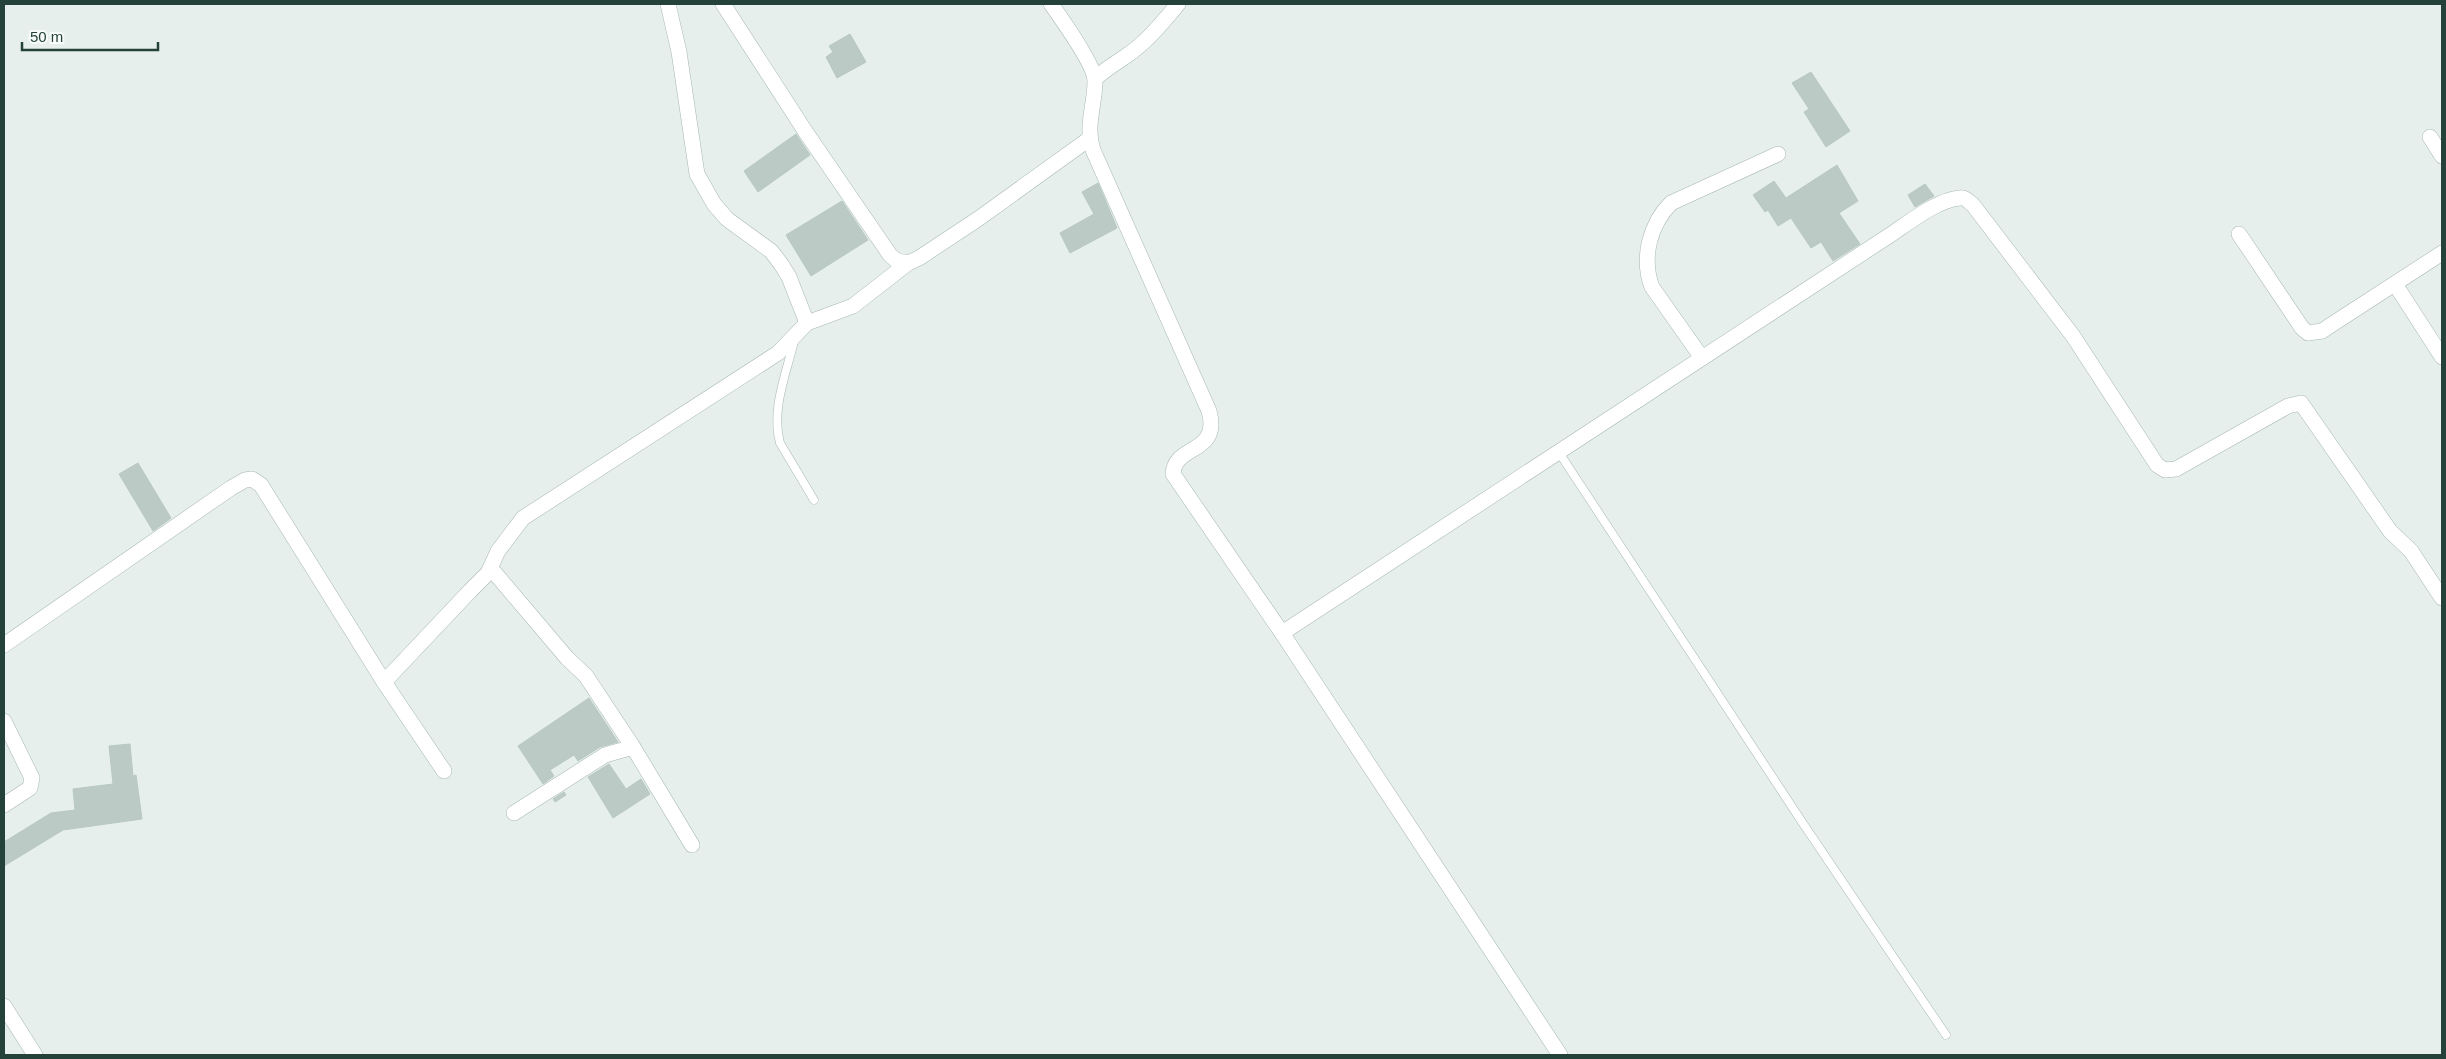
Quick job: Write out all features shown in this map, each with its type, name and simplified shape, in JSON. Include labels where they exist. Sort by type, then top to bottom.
[{"type":"street","points":[[668,4],[679,52],[697,174],[714,204],[726,219],[771,251],[781,264],[789,277],[807,323]]},
{"type":"street","points":[[723,4],[805,131],[890,255],[898,261],[908,263]]},
{"type":"street","points":[[1051,4],[1076,39],[1095,79],[1089,139],[1212,424],[1207,441],[1179,460],[1174,467],[1173,474],[1282,633],[1560,1055]]},
{"type":"street","points":[[1095,79],[1105,69],[1126,57],[1153,33],[1178,4]]},
{"type":"street","points":[[2430,136],[2442,156]]},
{"type":"street","points":[[384,682],[488,573],[498,551],[522,518],[778,353],[807,323],[853,306],[908,263],[978,220],[1089,139]]},
{"type":"street","points":[[1702,358],[1652,287],[1649,278],[1650,238],[1654,225],[1660,214],[1671,203],[1778,154]]},
{"type":"street","points":[[1282,633],[1558,451],[1932,209],[1946,202],[1965,199],[1973,205],[2073,336],[2157,465],[2165,470],[2176,469],[2288,406],[2302,403],[2390,531],[2411,552],[2442,598]]},
{"type":"street","points":[[2239,234],[2302,328],[2308,333],[2322,331],[2442,253]]},
{"type":"street","points":[[2395,284],[2442,356]]},
{"type":"street","points":[[4,645],[231,488],[245,480],[252,479],[261,485],[384,682],[444,771]]},
{"type":"street","points":[[488,573],[494,572],[500,576],[526,611],[586,676],[633,747],[692,846]]},
{"type":"street","points":[[4,721],[32,778],[30,788],[4,806]]},
{"type":"street","points":[[514,813],[605,756],[633,747]]},
{"type":"street","points":[[4,1006],[35,1055]]},
{"type":"lane","points":[[795,336],[777,406],[778,433],[780,443],[814,500]]},
{"type":"lane","points":[[1558,451],[1800,819],[1946,1035]]},
{"type":"building","points":[[850,34],[866,62],[837,78],[826,57],[833,52],[829,46]]},
{"type":"building","points":[[1811,72],[1850,131],[1826,147],[1804,112],[1809,109],[1792,83]]},
{"type":"building","points":[[796,134],[810,155],[758,192],[744,171]]},
{"type":"building","points":[[1837,165],[1858,201],[1839,213],[1860,244],[1833,261],[1821,242],[1811,248],[1791,218],[1778,226],[1768,210],[1765,212],[1753,195],[1774,181],[1786,198]]},
{"type":"building","points":[[1098,183],[1117,228],[1070,253],[1060,233],[1094,214],[1082,192]]},
{"type":"building","points":[[1925,184],[1934,196],[1915,207],[1908,195]]},
{"type":"building","points":[[842,201],[868,240],[811,276],[786,235]]},
{"type":"building","points":[[138,463],[171,518],[153,531],[119,474]]},
{"type":"building","points":[[589,698],[618,742],[600,747],[578,761],[574,755],[550,770],[554,776],[543,784],[518,746]]},
{"type":"building","points":[[130,744],[133,776],[136,775],[142,819],[63,830],[4,866],[4,842],[51,813],[75,810],[73,789],[113,784],[109,746]]},
{"type":"building","points":[[609,764],[626,789],[641,779],[650,794],[613,818],[588,777]]},
{"type":"building","points":[[564,792],[566,795],[555,802],[553,799]]}]
